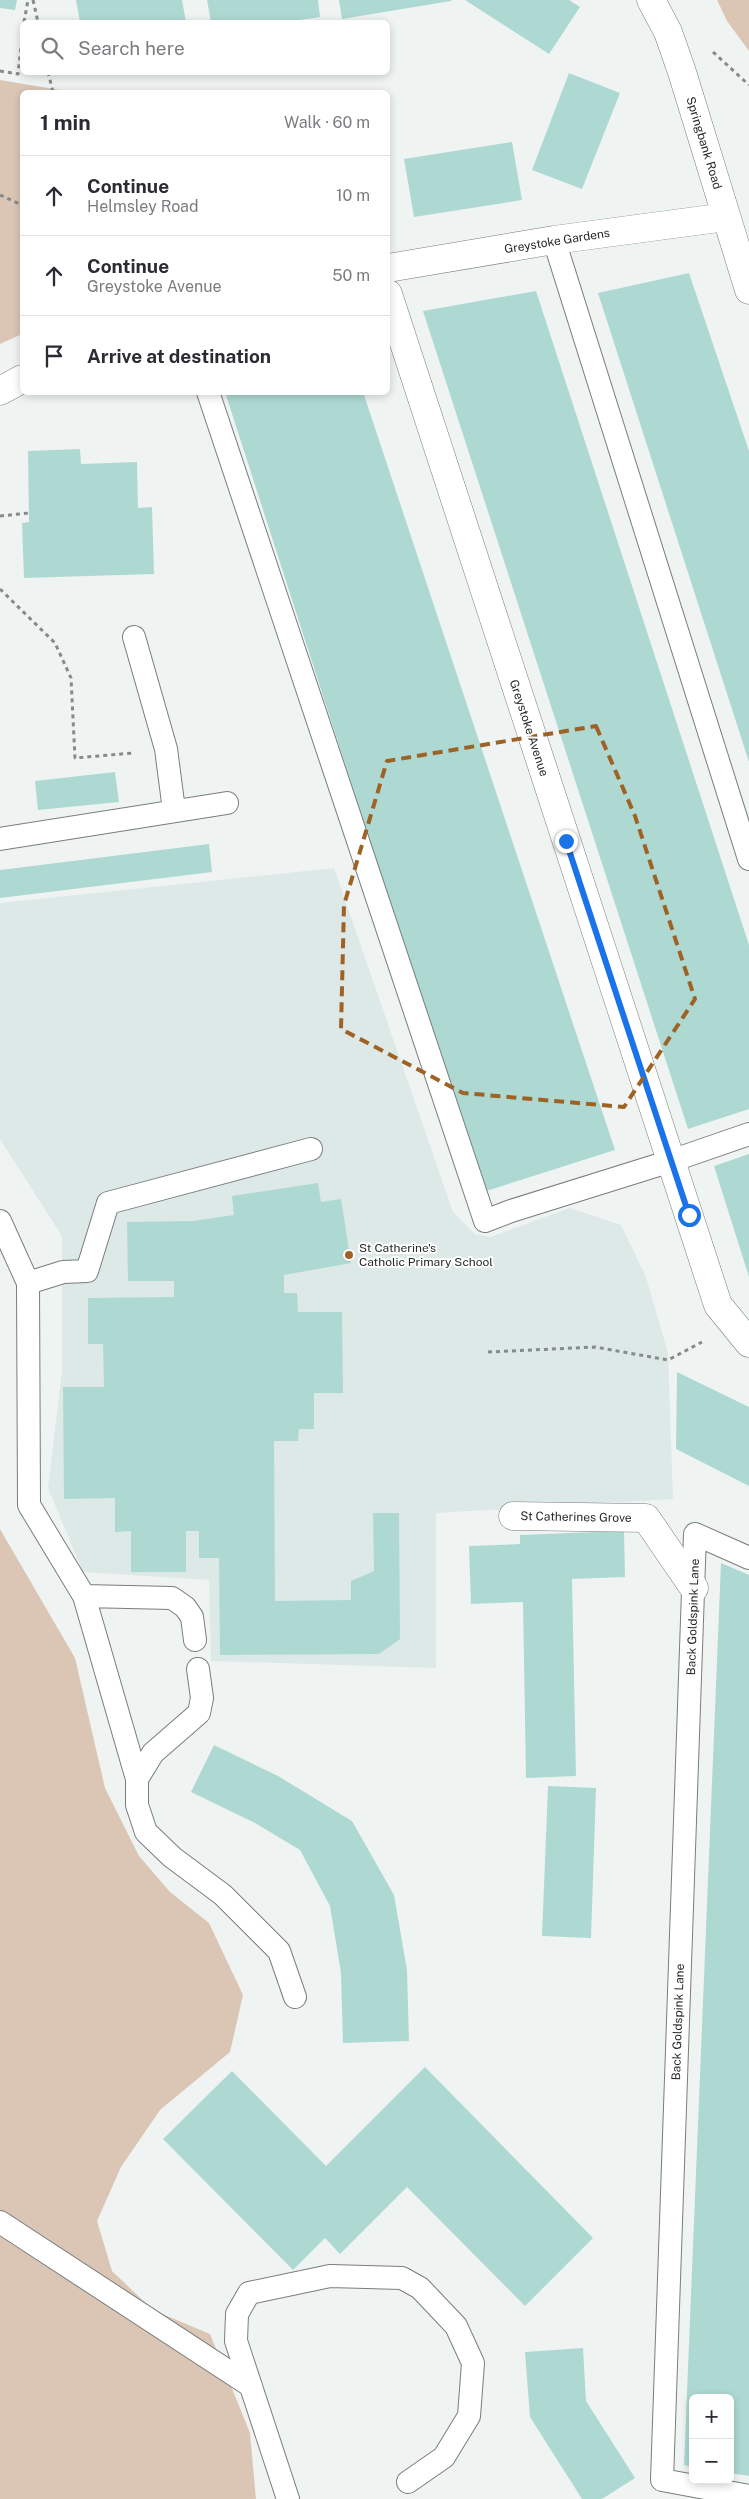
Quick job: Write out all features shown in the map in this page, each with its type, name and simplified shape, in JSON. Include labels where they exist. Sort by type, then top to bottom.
[{"type":"street","name":"Springbank Road","points":[[651,0],[668,32],[682,72],[749,290]]},
{"type":"street","name":"Greystoke Gardens","points":[[390,268],[554,240],[726,218]]},
{"type":"street","name":"Greystoke Avenue","points":[[390,300],[718,1305],[749,1343]]},
{"type":"street","points":[[0,391],[20,380]]},
{"type":"street","name":"St Catherines Grove","points":[[513,1516],[646,1518],[694,1588]]},
{"type":"lane","points":[[554,240],[749,859]]},
{"type":"lane","points":[[209,395],[485,1221],[520,1208],[671,1162],[749,1134]]},
{"type":"lane","points":[[134,637],[166,750],[174,810]]},
{"type":"lane","points":[[0,839],[227,803]]},
{"type":"lane","points":[[28,1283],[63,1272],[87,1271],[108,1203],[311,1149]]},
{"type":"lane","points":[[0,1221],[28,1283],[29,1505],[84,1596],[137,1779],[137,1804],[146,1832],[172,1857],[223,1895],[279,1951],[295,1997]]},
{"type":"lane","name":"Back Goldspink Lane","points":[[749,1558],[696,1534],[662,2480],[749,2496]]},
{"type":"lane","points":[[84,1596],[172,1598],[185,1607],[192,1618],[195,1640]]},
{"type":"lane","points":[[137,1779],[153,1753],[199,1713],[202,1698],[198,1669]]},
{"type":"lane","points":[[0,2222],[252,2386]]},
{"type":"lane","points":[[288,2499],[236,2342],[237,2314],[248,2292],[330,2276],[402,2278],[420,2288],[456,2326],[473,2363],[469,2416],[444,2457],[408,2482]]},
{"type":"path","points":[[24,20],[28,0]]},
{"type":"path","points":[[33,0],[38,20]]},
{"type":"path","points":[[0,72],[18,74],[20,56]]},
{"type":"path","points":[[49,75],[52,90]]},
{"type":"path","points":[[0,194],[20,204]]},
{"type":"path","points":[[0,516],[29,513]]},
{"type":"path","points":[[0,589],[56,643],[71,678],[75,758],[166,750]]},
{"type":"path","points":[[488,1352],[596,1347],[668,1360]]},
{"type":"highlighted area","points":[[596,726],[635,816],[695,999],[624,1107],[463,1093],[341,1029],[344,905],[387,761]]},
{"type":"shaded area","points":[[717,0],[749,0],[749,51],[727,21]]},
{"type":"shaded area","points":[[0,80],[60,90],[20,90],[20,335],[0,344]]},
{"type":"shaded area","name":"St Catherine's Catholic Primary School","points":[[334,868],[453,1212],[475,1234],[490,1237],[570,1208],[621,1225],[646,1277],[668,1353],[673,1499],[436,1513],[436,1668],[211,1661],[209,1580],[83,1572],[48,1488],[62,1371],[62,1236],[0,1139],[0,903]]},
{"type":"shaded area","points":[[0,1529],[75,1658],[105,1788],[139,1856],[170,1892],[209,1923],[243,1995],[230,2052],[160,2110],[121,2167],[97,2221],[112,2271],[153,2310],[210,2334],[250,2433],[256,2499],[0,2499]]},
{"type":"building","points":[[0,0],[17,0],[15,10],[0,8]]},
{"type":"building","points":[[76,0],[182,0],[186,20],[80,20]]},
{"type":"building","points":[[207,0],[318,0],[320,17],[298,20],[211,20]]},
{"type":"building","points":[[339,0],[451,0],[451,1],[342,19]]},
{"type":"building","points":[[465,0],[569,0],[580,7],[549,54]]},
{"type":"building","points":[[569,73],[620,93],[582,189],[532,170]]},
{"type":"building","points":[[512,142],[522,200],[414,217],[404,159]]},
{"type":"building","points":[[689,273],[749,451],[749,762],[598,293]]},
{"type":"building","points":[[536,291],[749,945],[749,1109],[688,1129],[423,311]]},
{"type":"building","points":[[226,395],[364,395],[615,1150],[483,1192]]},
{"type":"building","points":[[80,449],[81,464],[137,462],[138,508],[152,507],[154,574],[24,578],[22,523],[29,522],[28,451]]},
{"type":"building","points":[[115,772],[119,802],[38,810],[35,781]]},
{"type":"building","points":[[209,844],[212,872],[0,898],[0,870]]},
{"type":"building","points":[[749,1154],[749,1277],[714,1166]]},
{"type":"building","points":[[318,1183],[321,1202],[341,1199],[351,1263],[284,1275],[284,1293],[297,1293],[298,1312],[342,1312],[343,1393],[314,1393],[314,1429],[299,1429],[298,1441],[274,1441],[275,1601],[351,1600],[351,1581],[374,1571],[373,1513],[399,1513],[400,1639],[379,1654],[220,1655],[219,1558],[199,1558],[199,1531],[186,1531],[186,1572],[131,1572],[131,1531],[115,1532],[115,1498],[64,1499],[63,1387],[104,1387],[103,1344],[88,1344],[88,1298],[174,1297],[174,1281],[128,1281],[127,1222],[193,1221],[234,1215],[232,1196]]},
{"type":"building","points":[[677,1372],[749,1407],[749,1486],[676,1449]]},
{"type":"building","points":[[624,1531],[625,1577],[572,1579],[576,1776],[526,1778],[523,1602],[471,1604],[469,1546],[520,1544],[520,1535]]},
{"type":"building","points":[[721,1563],[749,1575],[749,2476],[734,2474],[734,2394],[689,2394],[689,2466],[684,2465]]},
{"type":"building","points":[[214,1745],[278,1776],[352,1821],[394,1895],[407,1970],[409,2041],[343,2043],[341,1973],[330,1906],[300,1850],[255,1823],[191,1792]]},
{"type":"building","points":[[548,1786],[596,1788],[591,1938],[542,1936]]},
{"type":"building","points":[[425,2067],[593,2238],[525,2306],[407,2187],[340,2254],[325,2238],[293,2270],[163,2139],[232,2071],[326,2166]]},
{"type":"building","points":[[583,2348],[586,2401],[635,2478],[602,2499],[582,2499],[530,2417],[525,2352]]},
{"type":"place","name":"St Catherine's Catholic Primary School","points":[[349,1255]]},
{"type":"route","points":[[566,841],[689,1215]]}]
